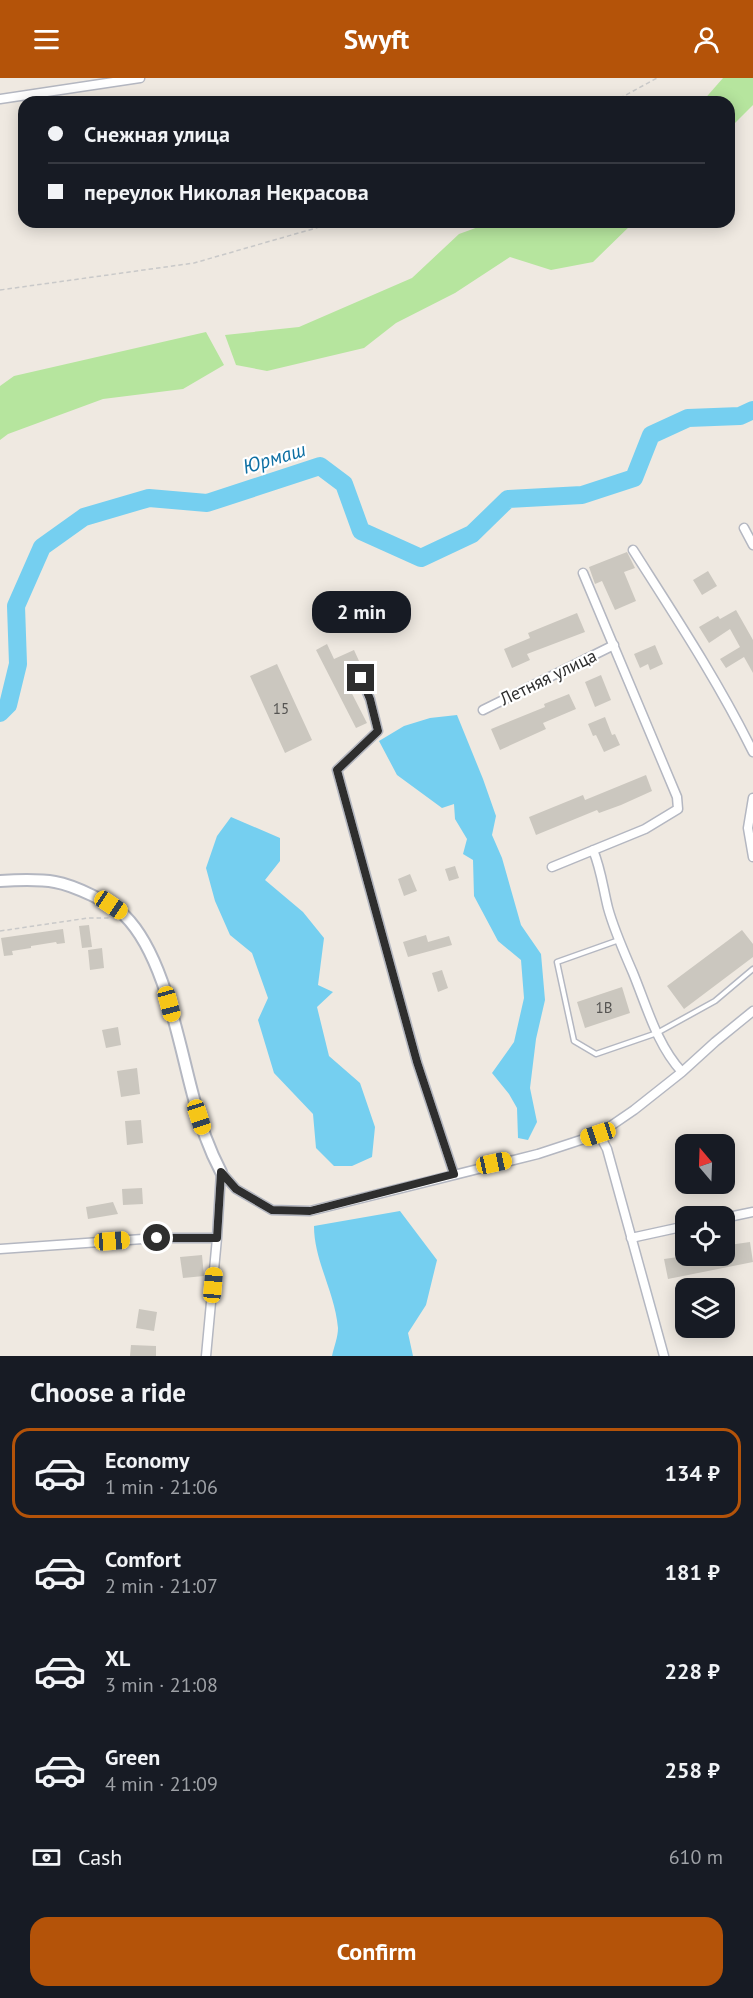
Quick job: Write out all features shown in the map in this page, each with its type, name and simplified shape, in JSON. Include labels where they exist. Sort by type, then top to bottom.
[{"type":"street","points":[[20,96],[140,78]]},
{"type":"street","points":[[0,99],[18,96]]},
{"type":"street","points":[[744,528],[753,545]]},
{"type":"street","points":[[633,550],[726,699],[753,752]]},
{"type":"street","points":[[552,867],[645,829],[678,809],[677,797],[583,573]]},
{"type":"street","name":"Летняя улица","points":[[483,710],[614,645]]},
{"type":"street","points":[[361,678],[370,699],[378,731],[337,770],[414,1052],[454,1174]]},
{"type":"street","points":[[753,798],[748,828],[753,857]]},
{"type":"street","points":[[593,850],[601,870],[609,911],[657,1033],[673,1063],[682,1072]]},
{"type":"street","points":[[0,881],[55,882],[111,905],[129,921],[148,949],[164,987],[194,1101],[210,1149],[221,1172],[236,1189],[272,1210],[310,1211],[538,1154],[598,1134],[634,1110],[753,1012]]},
{"type":"street","points":[[598,1134],[607,1149],[664,1356]]},
{"type":"street","points":[[206,1356],[221,1172]]},
{"type":"street","points":[[735,1216],[753,1212]]},
{"type":"street","points":[[631,1238],[675,1228]]},
{"type":"street","points":[[0,1249],[157,1238],[217,1238]]},
{"type":"lane","points":[[620,940],[557,962],[574,1041],[597,1054],[657,1033],[716,1001],[753,969]]},
{"type":"path","points":[[624,96],[657,78]]},
{"type":"path","points":[[0,290],[194,263],[317,228]]},
{"type":"path","points":[[0,931],[88,918],[129,921]]},
{"type":"green space","points":[[723,78],[753,78],[753,105],[735,123],[735,96],[707,96]]},
{"type":"green space","points":[[476,228],[628,228],[593,262],[551,270],[510,257],[455,293],[396,323],[364,348],[267,371],[236,365],[225,335],[299,327],[412,278],[459,234]]},
{"type":"green space","points":[[206,332],[224,365],[183,389],[103,399],[8,434],[0,440],[0,386],[14,376]]},
{"type":"water","points":[[457,715],[496,816],[492,835],[502,858],[521,925],[541,954],[545,1000],[536,1039],[530,1088],[537,1122],[528,1140],[518,1138],[517,1108],[492,1073],[514,1042],[524,998],[521,960],[498,941],[474,896],[473,860],[463,854],[467,839],[455,819],[454,804],[442,808],[397,775],[379,741],[404,726],[430,718]]},
{"type":"water","points":[[231,817],[280,838],[280,861],[265,880],[303,912],[324,938],[318,985],[333,992],[317,1007],[329,1056],[360,1083],[375,1127],[372,1157],[352,1166],[334,1166],[316,1148],[313,1114],[274,1073],[258,1020],[268,998],[252,953],[230,935],[215,901],[206,868],[217,836]]},
{"type":"water","points":[[400,1211],[437,1260],[426,1305],[408,1333],[413,1356],[332,1356],[338,1328],[333,1302],[317,1252],[314,1226]]},
{"type":"building","points":[[627,552],[635,568],[624,572],[636,601],[615,610],[602,581],[595,584],[589,567]]},
{"type":"building","points":[[708,571],[717,586],[702,595],[693,580]]},
{"type":"building","points":[[736,610],[753,640],[753,673],[744,657],[726,668],[720,659],[740,647],[730,629],[709,643],[699,627],[718,616],[720,619]]},
{"type":"building","points":[[577,613],[585,632],[527,654],[530,660],[512,668],[504,649],[530,638],[528,633]]},
{"type":"building","points":[[327,644],[334,659],[354,650],[364,672],[345,680],[367,723],[356,728],[316,650]]},
{"type":"building","points":[[655,645],[663,664],[650,670],[648,664],[640,668],[634,654]]},
{"type":"building","points":[[277,664],[312,740],[285,753],[250,676]]},
{"type":"building","points":[[601,675],[611,700],[595,707],[585,682]]},
{"type":"building","points":[[569,694],[576,709],[543,723],[546,729],[500,750],[491,729],[545,707],[544,704]]},
{"type":"building","points":[[605,717],[612,735],[615,734],[620,745],[604,752],[588,724]]},
{"type":"building","points":[[646,775],[652,791],[621,805],[599,813],[597,810],[536,835],[529,817],[583,795],[585,800]]},
{"type":"building","points":[[455,866],[459,878],[449,881],[445,869]]},
{"type":"building","points":[[410,874],[417,891],[404,896],[398,879]]},
{"type":"building","points":[[89,925],[92,947],[82,948],[79,926]]},
{"type":"building","points":[[63,929],[65,943],[31,946],[31,948],[12,951],[13,955],[4,956],[1,938]]},
{"type":"building","points":[[742,930],[753,944],[753,957],[684,1009],[667,986]]},
{"type":"building","points":[[426,935],[428,942],[449,936],[452,945],[408,957],[403,942]]},
{"type":"building","points":[[102,948],[104,968],[90,970],[88,950]]},
{"type":"building","points":[[442,970],[448,988],[438,992],[432,973]]},
{"type":"building","points":[[622,987],[630,1013],[585,1028],[577,1002]]},
{"type":"building","points":[[118,1027],[121,1045],[106,1048],[102,1030]]},
{"type":"building","points":[[137,1068],[140,1094],[121,1097],[117,1071]]},
{"type":"building","points":[[141,1120],[143,1143],[127,1145],[125,1121]]},
{"type":"building","points":[[142,1188],[143,1204],[123,1205],[122,1189]]},
{"type":"building","points":[[113,1202],[118,1214],[88,1219],[86,1207]]},
{"type":"building","points":[[750,1242],[753,1262],[735,1266],[735,1244]]},
{"type":"building","points":[[202,1255],[204,1276],[183,1278],[180,1257]]},
{"type":"building","points":[[675,1257],[675,1266],[733,1266],[668,1279],[664,1259]]},
{"type":"building","points":[[139,1309],[157,1312],[154,1331],[136,1328]]},
{"type":"building","points":[[131,1345],[156,1346],[156,1356],[130,1356]]},
{"type":"waterway","name":"Юрмаш","points":[[0,713],[8,705],[18,664],[16,606],[42,547],[84,517],[149,498],[207,503],[320,466],[344,484],[361,531],[421,558],[472,534],[508,499],[582,495],[634,478],[651,435],[688,418],[740,416],[753,410]]},
{"type":"route","points":[[157,1238],[217,1238],[221,1172],[236,1189],[272,1210],[310,1211],[454,1174],[417,1062],[337,770],[378,731],[370,699],[361,678]]}]
